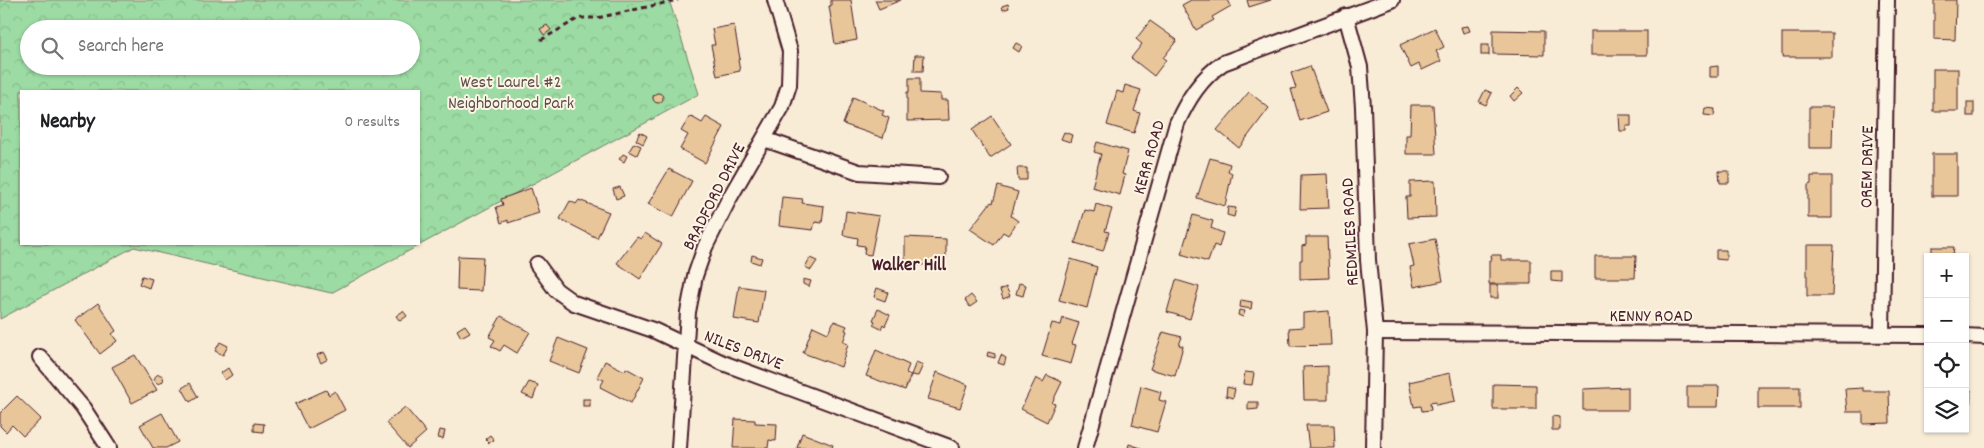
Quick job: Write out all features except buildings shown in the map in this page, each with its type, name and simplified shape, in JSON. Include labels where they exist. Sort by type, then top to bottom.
[{"type":"street","name":"BRADFORD DRIVE","points":[[679,448],[691,296],[699,262],[729,199],[782,107],[791,74],[788,40],[775,0]]},
{"type":"street","name":"KERR ROAD","points":[[1085,448],[1177,123],[1186,103],[1203,80],[1223,63],[1392,0]]},
{"type":"street","name":"OREM DRIVE","points":[[1882,334],[1887,0]]},
{"type":"street","name":"REDMILES ROAD","points":[[1346,16],[1360,67],[1368,260],[1374,332],[1373,448]]},
{"type":"street","points":[[764,139],[859,172],[938,177]]},
{"type":"street","name":"NILES DRIVE","points":[[537,264],[548,282],[564,298],[652,330],[687,347],[952,448]]},
{"type":"street","name":"KENNY ROAD","points":[[1374,332],[1924,335]]},
{"type":"street","points":[[1969,336],[1984,337]]},
{"type":"street","points":[[40,357],[83,408],[109,448]]},
{"type":"path","points":[[541,40],[579,18],[597,18],[678,0]]},
{"type":"green space","name":"West Laurel #2 Neighborhood Park","points":[[0,0],[669,0],[699,94],[420,245],[420,90],[20,90],[20,245],[420,245],[331,293],[134,247],[0,319]]},
{"type":"district","name":"Walker Hill","points":[[909,263]]}]
